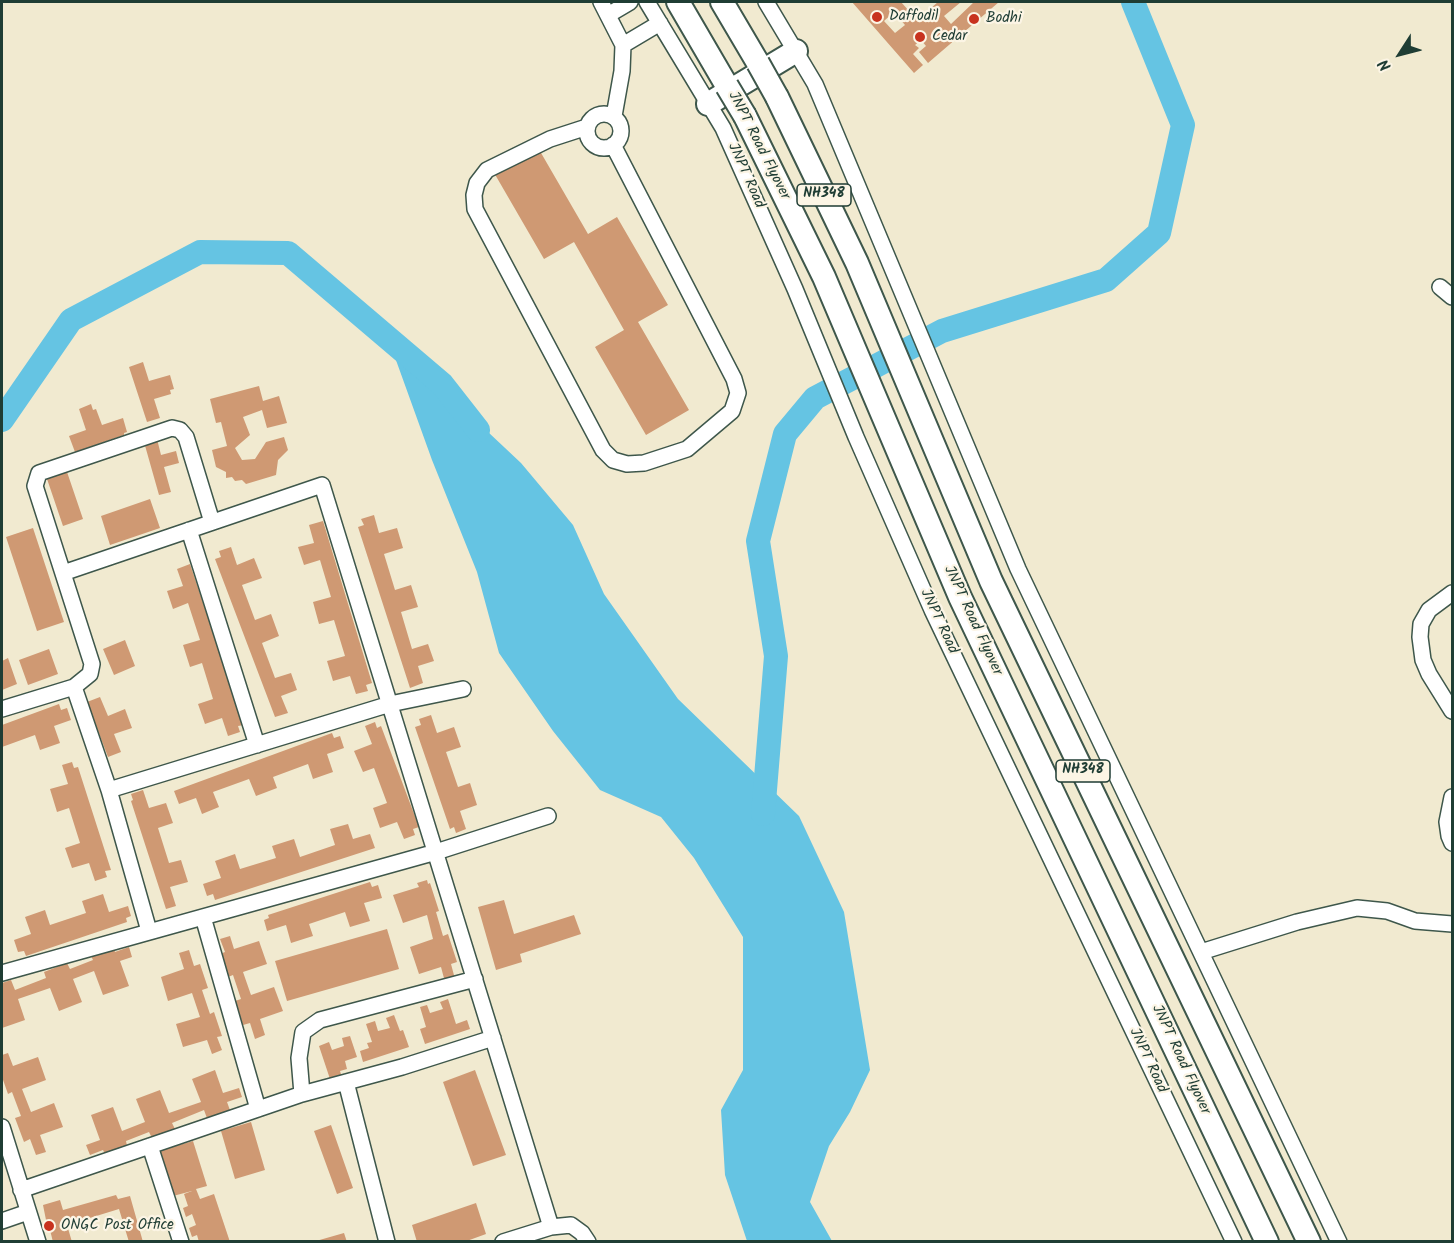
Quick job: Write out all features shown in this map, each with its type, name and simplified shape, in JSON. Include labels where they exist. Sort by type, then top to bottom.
[{"type":"highway","name":"JNPT Road Flyover","points":[[678,2],[745,117],[824,277],[960,597],[1267,1242]]},
{"type":"highway","name":"NH348","points":[[722,2],[777,97],[870,294],[991,581],[1310,1242]]},
{"type":"highway","points":[[708,104],[796,51]]},
{"type":"street","points":[[614,116],[622,71],[623,45],[605,8],[630,2]]},
{"type":"street","name":"JNPT Road","points":[[647,2],[723,128],[795,289],[856,437],[932,610],[1234,1242]]},
{"type":"street","points":[[766,2],[815,84],[1018,569],[1339,1242]]},
{"type":"street","points":[[623,45],[660,23]]},
{"type":"street","points":[[597,114],[609,114],[614,116],[621,125],[621,131],[617,142],[608,148],[596,146],[588,138],[587,127],[597,114]]},
{"type":"street","points":[[587,127],[550,139],[487,170],[477,183],[474,195],[475,209],[603,450],[613,460],[627,464],[645,463],[687,449],[732,411],[738,393],[734,379],[613,146]]},
{"type":"street","points":[[1440,287],[1452,297]]},
{"type":"street","points":[[2,709],[75,687],[90,674],[92,664],[35,486],[39,473],[171,428],[180,430],[186,436],[212,522]]},
{"type":"street","points":[[63,573],[322,485],[551,1227]]},
{"type":"street","points":[[189,530],[257,745]]},
{"type":"street","points":[[1452,593],[1429,610],[1421,624],[1420,637],[1423,660],[1429,674],[1452,711]]},
{"type":"street","points":[[75,687],[109,790],[149,932]]},
{"type":"street","points":[[109,790],[390,704],[463,689]]},
{"type":"street","points":[[1452,798],[1447,822],[1452,843]]},
{"type":"street","points":[[2,973],[436,852],[548,816]]},
{"type":"street","points":[[1201,952],[1297,922],[1357,908],[1387,911],[1415,921],[1452,924]]},
{"type":"street","points":[[203,917],[258,1109]]},
{"type":"street","points":[[302,1094],[299,1058],[303,1032],[320,1020],[475,978]]},
{"type":"street","points":[[21,1190],[302,1094],[402,1067],[493,1038]]},
{"type":"street","points":[[346,1082],[387,1242]]},
{"type":"street","points":[[2,1127],[38,1242]]},
{"type":"street","points":[[150,1146],[181,1242]]},
{"type":"street","points":[[2,1221],[28,1212]]},
{"type":"street","points":[[503,1242],[551,1227],[571,1225],[582,1233],[588,1242]]},
{"type":"water","points":[[388,338],[521,463],[573,525],[604,594],[678,699],[799,816],[844,912],[870,1070],[850,1112],[829,1146],[810,1202],[832,1241],[747,1241],[725,1175],[721,1110],[743,1070],[743,937],[694,858],[661,817],[600,790],[553,731],[499,653],[477,572],[432,460]]},
{"type":"building","name":"Cedar","points":[[852,2],[901,2],[917,20],[938,2],[961,2],[944,16],[951,24],[974,2],[999,2],[928,63],[919,52],[926,46],[921,40],[915,45],[919,48],[913,54],[923,65],[914,73]],"holes":[[[894,12],[905,25],[895,33],[884,21]]]},
{"type":"building","points":[[537,146],[588,234],[617,217],[668,305],[638,322],[689,410],[646,435],[595,347],[624,330],[574,242],[544,259],[493,171]]},
{"type":"building","points":[[143,362],[149,381],[170,375],[174,389],[170,390],[171,394],[154,399],[160,418],[147,422],[129,367]]},
{"type":"building","points":[[259,386],[263,401],[279,396],[287,423],[267,428],[262,410],[243,417],[250,435],[235,448],[242,460],[255,459],[266,442],[284,437],[288,450],[278,460],[276,475],[246,484],[242,480],[235,481],[232,477],[226,478],[226,472],[216,467],[212,450],[227,446],[221,422],[216,423],[210,399]]},
{"type":"building","points":[[91,404],[93,410],[96,409],[102,425],[123,418],[127,432],[75,452],[69,436],[86,430],[79,409]]},
{"type":"building","points":[[157,439],[161,455],[176,451],[179,463],[164,467],[171,492],[159,495],[144,442]]},
{"type":"building","points":[[66,469],[83,519],[63,526],[46,476]]},
{"type":"building","points":[[150,499],[160,528],[110,545],[101,516]]},
{"type":"building","points":[[374,515],[379,533],[397,528],[403,548],[384,554],[395,590],[411,585],[418,607],[401,612],[412,649],[428,644],[434,661],[418,666],[423,683],[410,688],[358,527],[364,525],[361,519]]},
{"type":"building","points":[[323,521],[372,683],[366,685],[368,691],[356,694],[350,676],[333,681],[327,661],[345,656],[334,620],[319,624],[313,602],[331,597],[320,560],[304,565],[298,547],[314,543],[309,525]]},
{"type":"building","points":[[33,528],[64,622],[37,631],[6,537]]},
{"type":"building","points":[[231,547],[237,565],[254,558],[262,578],[242,585],[255,620],[271,614],[279,636],[262,643],[275,678],[291,673],[297,690],[281,696],[288,713],[275,717],[215,559],[221,557],[219,551]]},
{"type":"building","points":[[190,564],[244,725],[238,726],[240,732],[228,736],[222,718],[205,724],[198,704],[213,699],[202,663],[190,667],[183,645],[200,640],[188,603],[173,609],[167,591],[183,586],[177,569]]},
{"type":"building","points":[[125,640],[135,666],[114,675],[103,649]]},
{"type":"building","points":[[49,649],[58,674],[28,685],[19,660]]},
{"type":"building","points":[[8,658],[17,684],[2,690],[2,661]]},
{"type":"building","points":[[100,697],[108,716],[125,709],[132,728],[114,734],[121,752],[108,757],[87,702]]},
{"type":"building","points":[[59,704],[61,710],[67,708],[71,720],[54,726],[60,743],[40,750],[35,735],[2,747],[2,725]]},
{"type":"building","points":[[431,715],[437,733],[454,727],[461,747],[446,752],[458,787],[470,783],[477,805],[460,811],[466,829],[456,833],[454,827],[450,829],[415,727],[421,725],[419,719]]},
{"type":"building","points":[[375,722],[377,728],[381,726],[419,827],[413,829],[415,835],[404,839],[397,822],[380,828],[373,808],[387,803],[374,768],[363,772],[354,751],[372,744],[365,726]]},
{"type":"building","points":[[332,733],[334,738],[340,736],[344,748],[327,754],[333,772],[313,779],[308,764],[273,777],[277,788],[256,796],[249,779],[213,792],[219,807],[202,814],[196,798],[179,804],[174,791]]},
{"type":"building","points":[[72,762],[74,768],[78,767],[111,870],[105,871],[107,877],[95,881],[89,863],[72,868],[65,848],[80,843],[69,808],[57,812],[50,789],[68,784],[62,765]]},
{"type":"building","points":[[143,790],[149,808],[166,803],[173,823],[158,828],[169,863],[181,860],[188,882],[170,887],[176,906],[166,909],[131,801],[133,800],[131,794]]},
{"type":"building","points":[[348,824],[353,839],[370,834],[375,848],[215,900],[213,894],[207,896],[203,884],[221,878],[215,861],[235,854],[240,869],[276,858],[272,846],[294,839],[300,857],[335,845],[330,829]]},
{"type":"building","points":[[427,880],[439,911],[436,912],[443,936],[448,934],[457,962],[451,964],[455,979],[445,982],[441,967],[419,974],[410,947],[433,939],[427,915],[403,923],[393,895],[419,887],[417,883]]},
{"type":"building","points":[[370,882],[372,887],[378,885],[382,898],[364,903],[370,921],[350,927],[345,912],[309,924],[313,936],[291,943],[286,925],[267,931],[264,920],[269,918],[268,915]]},
{"type":"building","points":[[103,894],[109,912],[128,906],[131,916],[126,918],[127,922],[26,956],[24,951],[18,952],[14,940],[31,934],[25,917],[45,910],[50,925],[86,913],[82,901]]},
{"type":"building","points":[[504,900],[514,934],[574,915],[581,934],[520,954],[522,962],[496,970],[478,907]]},
{"type":"building","points":[[387,929],[399,969],[287,1001],[275,961]]},
{"type":"building","points":[[230,936],[234,949],[259,941],[267,964],[243,972],[251,995],[274,987],[283,1011],[260,1019],[265,1035],[255,1039],[250,1023],[243,1025],[235,1001],[241,999],[233,975],[228,977],[220,954],[225,952],[220,939]]},
{"type":"building","points":[[129,947],[132,957],[120,961],[129,986],[103,995],[94,971],[73,979],[82,1002],[59,1011],[50,988],[18,999],[25,1020],[2,1028],[2,983],[11,980],[15,990],[46,978],[44,972],[67,963],[70,969],[93,960],[91,956],[114,948],[115,952]]},
{"type":"building","points":[[189,950],[194,966],[200,964],[208,988],[202,990],[210,1014],[214,1012],[222,1036],[217,1037],[222,1050],[212,1054],[207,1040],[183,1047],[176,1024],[200,1017],[192,993],[168,1001],[161,977],[184,969],[179,953]]},
{"type":"building","points":[[448,999],[456,1024],[467,1020],[470,1029],[425,1044],[420,1029],[426,1027],[420,1007],[427,1005],[430,1013],[443,1009],[440,1002]]},
{"type":"building","points":[[394,1015],[409,1047],[363,1062],[360,1051],[369,1048],[367,1043],[372,1042],[366,1024],[375,1021],[378,1031],[390,1028],[386,1018]]},
{"type":"building","points":[[350,1036],[357,1057],[345,1061],[347,1069],[340,1071],[343,1081],[332,1085],[319,1046],[329,1042],[332,1050],[344,1046],[342,1038]]},
{"type":"building","points":[[8,1053],[13,1066],[38,1057],[46,1080],[22,1089],[31,1112],[54,1103],[63,1127],[40,1135],[46,1152],[36,1155],[30,1139],[24,1142],[15,1118],[21,1116],[12,1092],[8,1094],[2,1077],[2,1055]]},
{"type":"building","points":[[215,1070],[223,1093],[239,1088],[242,1097],[227,1102],[231,1113],[208,1121],[204,1110],[172,1123],[175,1129],[152,1138],[149,1132],[126,1141],[127,1146],[105,1154],[103,1150],[90,1155],[86,1145],[100,1140],[91,1115],[113,1107],[122,1131],[145,1122],[136,1099],[160,1090],[169,1113],[201,1102],[192,1079]]},
{"type":"building","points":[[475,1070],[506,1155],[473,1166],[443,1082]]},
{"type":"building","points":[[251,1122],[265,1170],[235,1179],[221,1131]]},
{"type":"building","points":[[331,1125],[353,1188],[337,1194],[314,1131]]},
{"type":"building","points":[[193,1141],[207,1186],[196,1189],[200,1199],[214,1194],[230,1242],[199,1242],[197,1235],[192,1237],[189,1228],[196,1225],[192,1214],[186,1217],[183,1208],[188,1206],[184,1194],[192,1191],[169,1197],[155,1152]]},
{"type":"building","points":[[116,1195],[118,1199],[130,1196],[143,1242],[129,1242],[119,1209],[67,1225],[72,1242],[53,1242],[43,1205],[60,1200],[63,1210]]},
{"type":"building","points":[[476,1203],[486,1234],[464,1242],[417,1242],[412,1225]]},
{"type":"building","points":[[344,1233],[347,1242],[316,1242],[316,1241]]},
{"type":"waterway","points":[[763,814],[776,656],[758,541],[785,434],[815,398],[942,331],[1106,280],[1159,233],[1183,125],[1133,2]]},
{"type":"waterway","points":[[2,420],[71,320],[200,252],[288,253],[442,384],[478,430]]},
{"type":"place","name":"Daffodil","points":[[877,17]]},
{"type":"place","name":"Bodhi","points":[[974,19]]},
{"type":"place","name":"Cedar","points":[[920,37]]},
{"type":"place","name":"ONGC Post Office","points":[[49,1226]]}]
